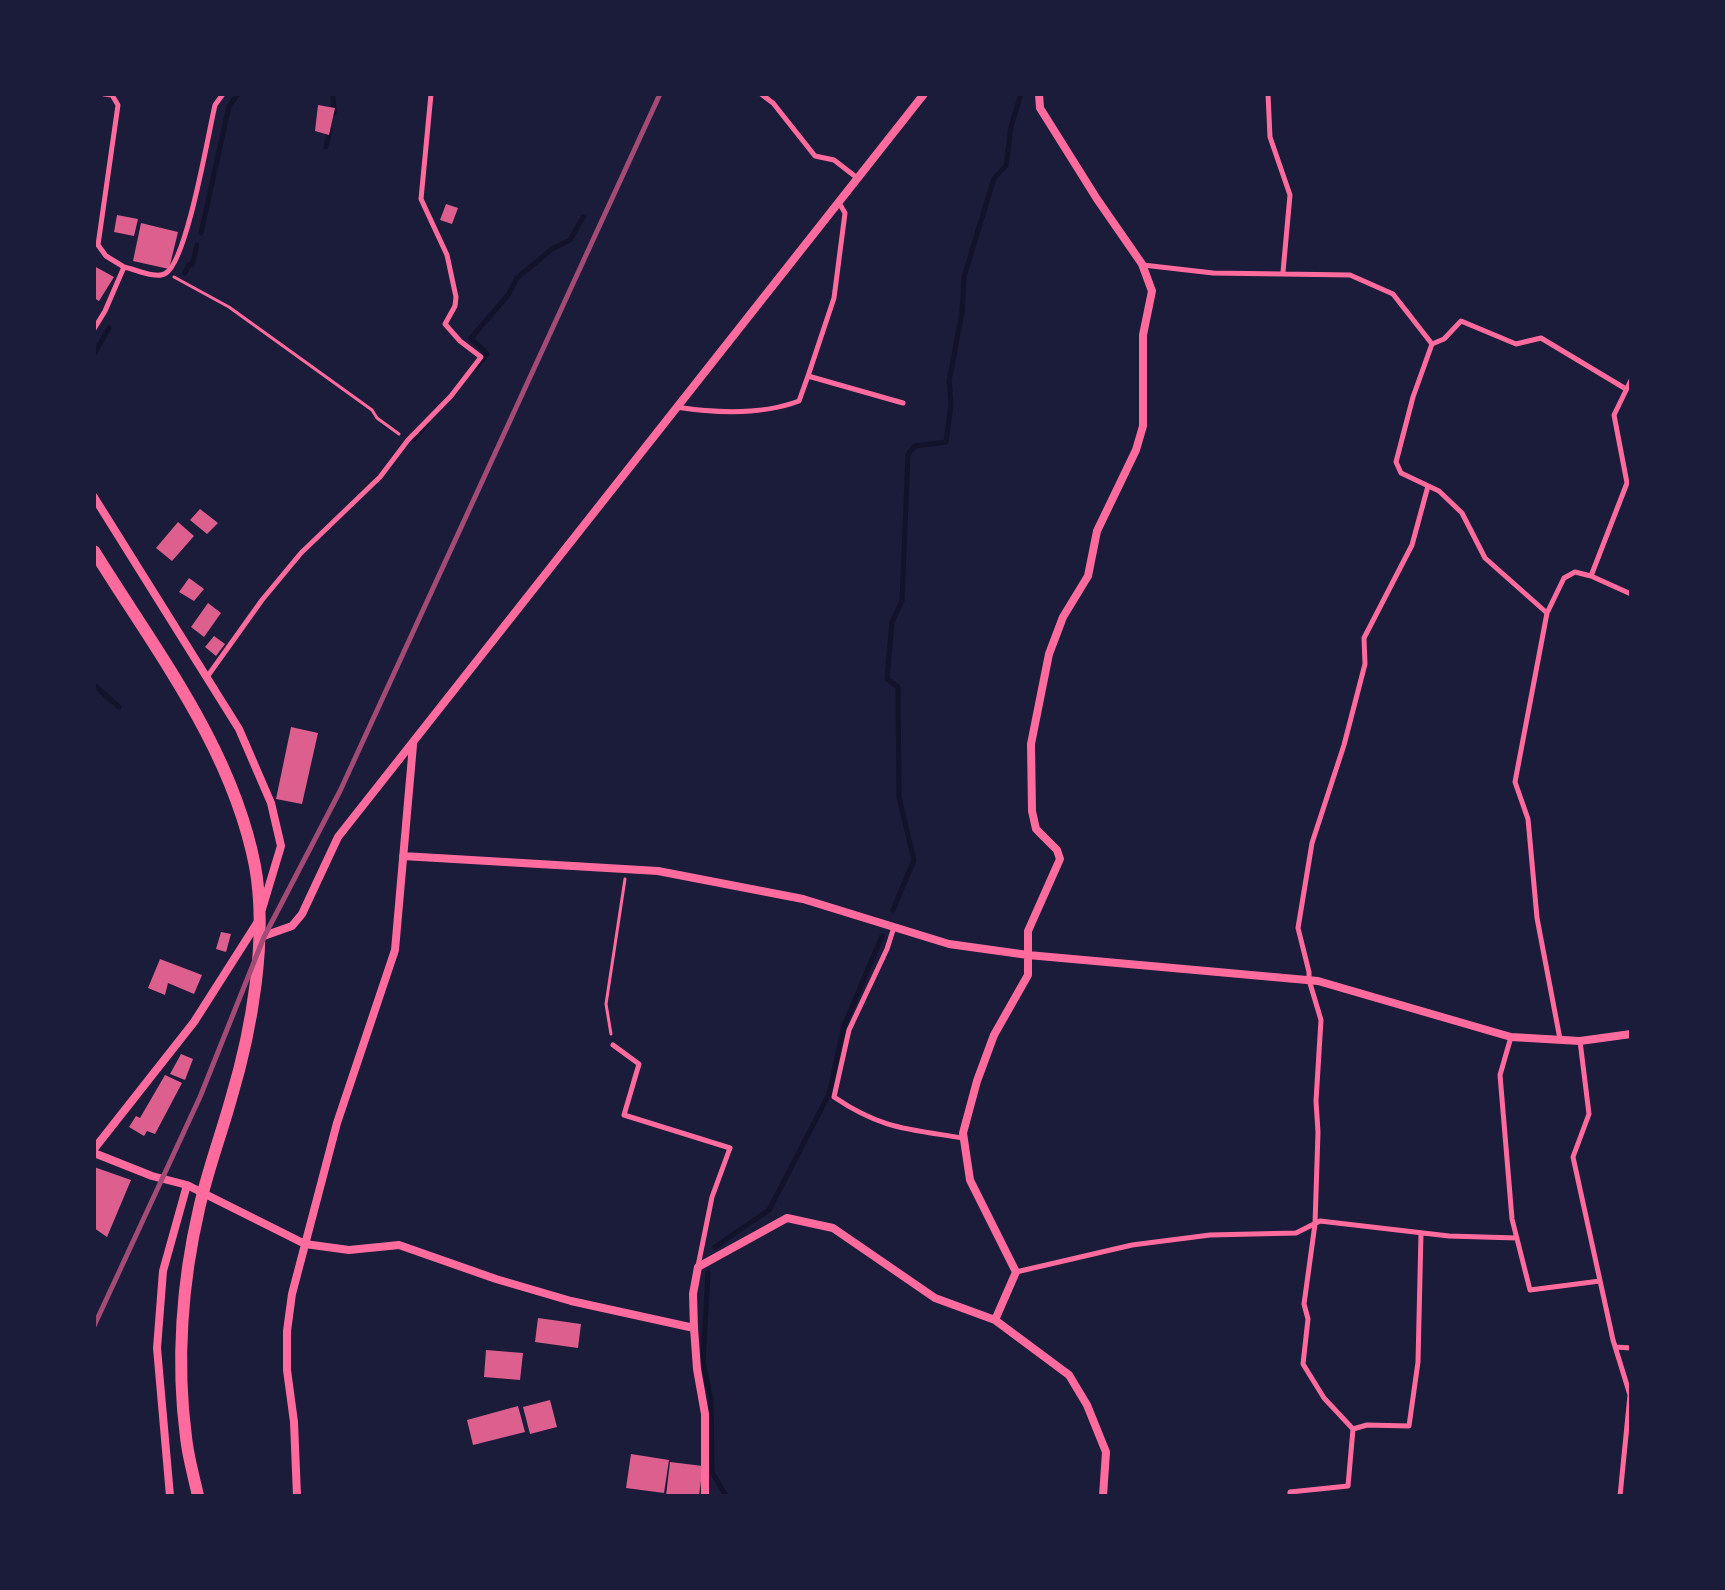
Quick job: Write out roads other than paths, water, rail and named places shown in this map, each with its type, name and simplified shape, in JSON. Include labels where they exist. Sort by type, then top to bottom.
[{"type":"main road","points":[[94,551],[202,723],[228,777],[255,868],[262,931],[254,992],[233,1094],[199,1208],[186,1282],[181,1367],[186,1438],[198,1496]]},
{"type":"street","points":[[94,497],[239,729],[271,803],[281,846],[255,939],[292,926],[302,914],[338,837],[924,94]]},
{"type":"street","points":[[995,1320],[1016,1272],[970,1180],[963,1138],[977,1081],[994,1035],[1028,975],[1028,931],[1060,859],[1057,850],[1036,829],[1032,811],[1031,744],[1049,654],[1063,617],[1088,576],[1097,531],[1136,450],[1143,426],[1143,335],[1152,291],[1142,264],[1040,108],[1039,94]]},
{"type":"street","points":[[297,1496],[297,1455],[287,1370],[287,1331],[292,1294],[337,1123],[395,950],[413,745]]},
{"type":"street","points":[[403,856],[658,871],[803,899],[949,944],[1028,955],[1309,980],[1511,1037],[1580,1041],[1631,1034]]},
{"type":"street","points":[[259,920],[194,1022],[94,1151],[152,1176],[187,1185],[305,1244],[349,1250],[399,1245],[571,1301],[694,1328]]},
{"type":"street","points":[[170,1496],[157,1348],[163,1271],[187,1185]]},
{"type":"street","points":[[705,1496],[705,1414],[694,1328],[693,1294],[698,1267],[787,1218],[833,1228],[935,1298],[995,1320],[1069,1375],[1087,1405],[1106,1452],[1103,1496]]},
{"type":"lane","points":[[104,94],[112,95],[118,105],[98,245],[106,256],[124,267],[159,276],[167,273],[177,260],[215,105],[223,94]]},
{"type":"lane","points":[[207,678],[262,600],[301,553],[380,477],[408,440],[451,396],[481,357],[445,324],[455,306],[456,297],[447,255],[421,199],[431,94]]},
{"type":"lane","points":[[761,94],[773,103],[815,156],[834,160],[856,177]]},
{"type":"lane","points":[[1268,94],[1270,137],[1290,195],[1283,272]]},
{"type":"lane","points":[[676,407],[704,411],[779,409],[799,401],[834,298],[845,213],[837,201]]},
{"type":"lane","points":[[1142,264],[1213,273],[1350,275],[1393,294],[1432,344]]},
{"type":"lane","points":[[94,329],[124,267]]},
{"type":"lane","points":[[1547,613],[1485,558],[1462,513],[1439,491],[1401,473],[1396,462],[1413,397],[1432,344],[1444,339],[1461,321],[1516,344],[1541,338],[1626,389]]},
{"type":"lane","points":[[808,376],[903,403]]},
{"type":"lane","points":[[1591,576],[1627,483],[1614,415],[1631,380]]},
{"type":"lane","points":[[1290,1496],[1290,1492],[1348,1486],[1353,1429],[1324,1398],[1303,1364],[1308,1319],[1304,1304],[1315,1224],[1316,1101],[1321,1020],[1298,928],[1312,843],[1344,745],[1365,664],[1364,638],[1412,545],[1428,486]]},
{"type":"lane","points":[[1560,1039],[1537,918],[1528,819],[1515,782],[1547,613],[1564,578],[1575,572],[1631,594]]},
{"type":"lane","points":[[894,927],[849,1030],[834,1097],[860,1115],[887,1126],[963,1138]]},
{"type":"lane","points":[[1511,1037],[1500,1075],[1512,1219],[1530,1290],[1600,1281]]},
{"type":"lane","points":[[1580,1041],[1589,1114],[1573,1157],[1615,1347],[1630,1395],[1620,1496]]},
{"type":"lane","points":[[613,1045],[639,1064],[624,1115],[730,1148],[712,1197],[698,1267]]},
{"type":"lane","points":[[1016,1272],[1132,1245],[1210,1235],[1296,1233],[1320,1221],[1421,1233],[1517,1238]]},
{"type":"lane","points":[[1353,1429],[1367,1425],[1409,1426],[1418,1362],[1421,1233]]},
{"type":"lane","points":[[1615,1347],[1631,1348]]},
{"type":"waterway","points":[[201,233],[229,106],[238,94]]},
{"type":"waterway","points":[[333,94],[334,113]]},
{"type":"waterway","points":[[893,910],[914,860],[899,797],[898,687],[887,679],[892,622],[902,601],[908,454],[915,446],[946,442],[951,405],[949,381],[962,313],[964,277],[994,178],[1006,166],[1011,127],[1021,94]]},
{"type":"waterway","points":[[326,147],[330,130]]},
{"type":"waterway","points":[[474,369],[487,354],[471,338],[508,295],[517,278],[552,249],[570,240],[583,217]]},
{"type":"waterway","points":[[185,273],[192,265],[197,245]]},
{"type":"waterway","points":[[94,354],[109,328]]},
{"type":"waterway","points":[[414,439],[428,422]]},
{"type":"waterway","points":[[94,685],[119,707]]},
{"type":"waterway","points":[[715,1247],[769,1210],[829,1094],[844,1026],[882,936]]},
{"type":"waterway","points":[[708,1273],[703,1362],[711,1400],[712,1472],[726,1496]]},
{"type":"railway","points":[[94,1326],[200,1097],[264,937],[340,791],[660,94]]}]
